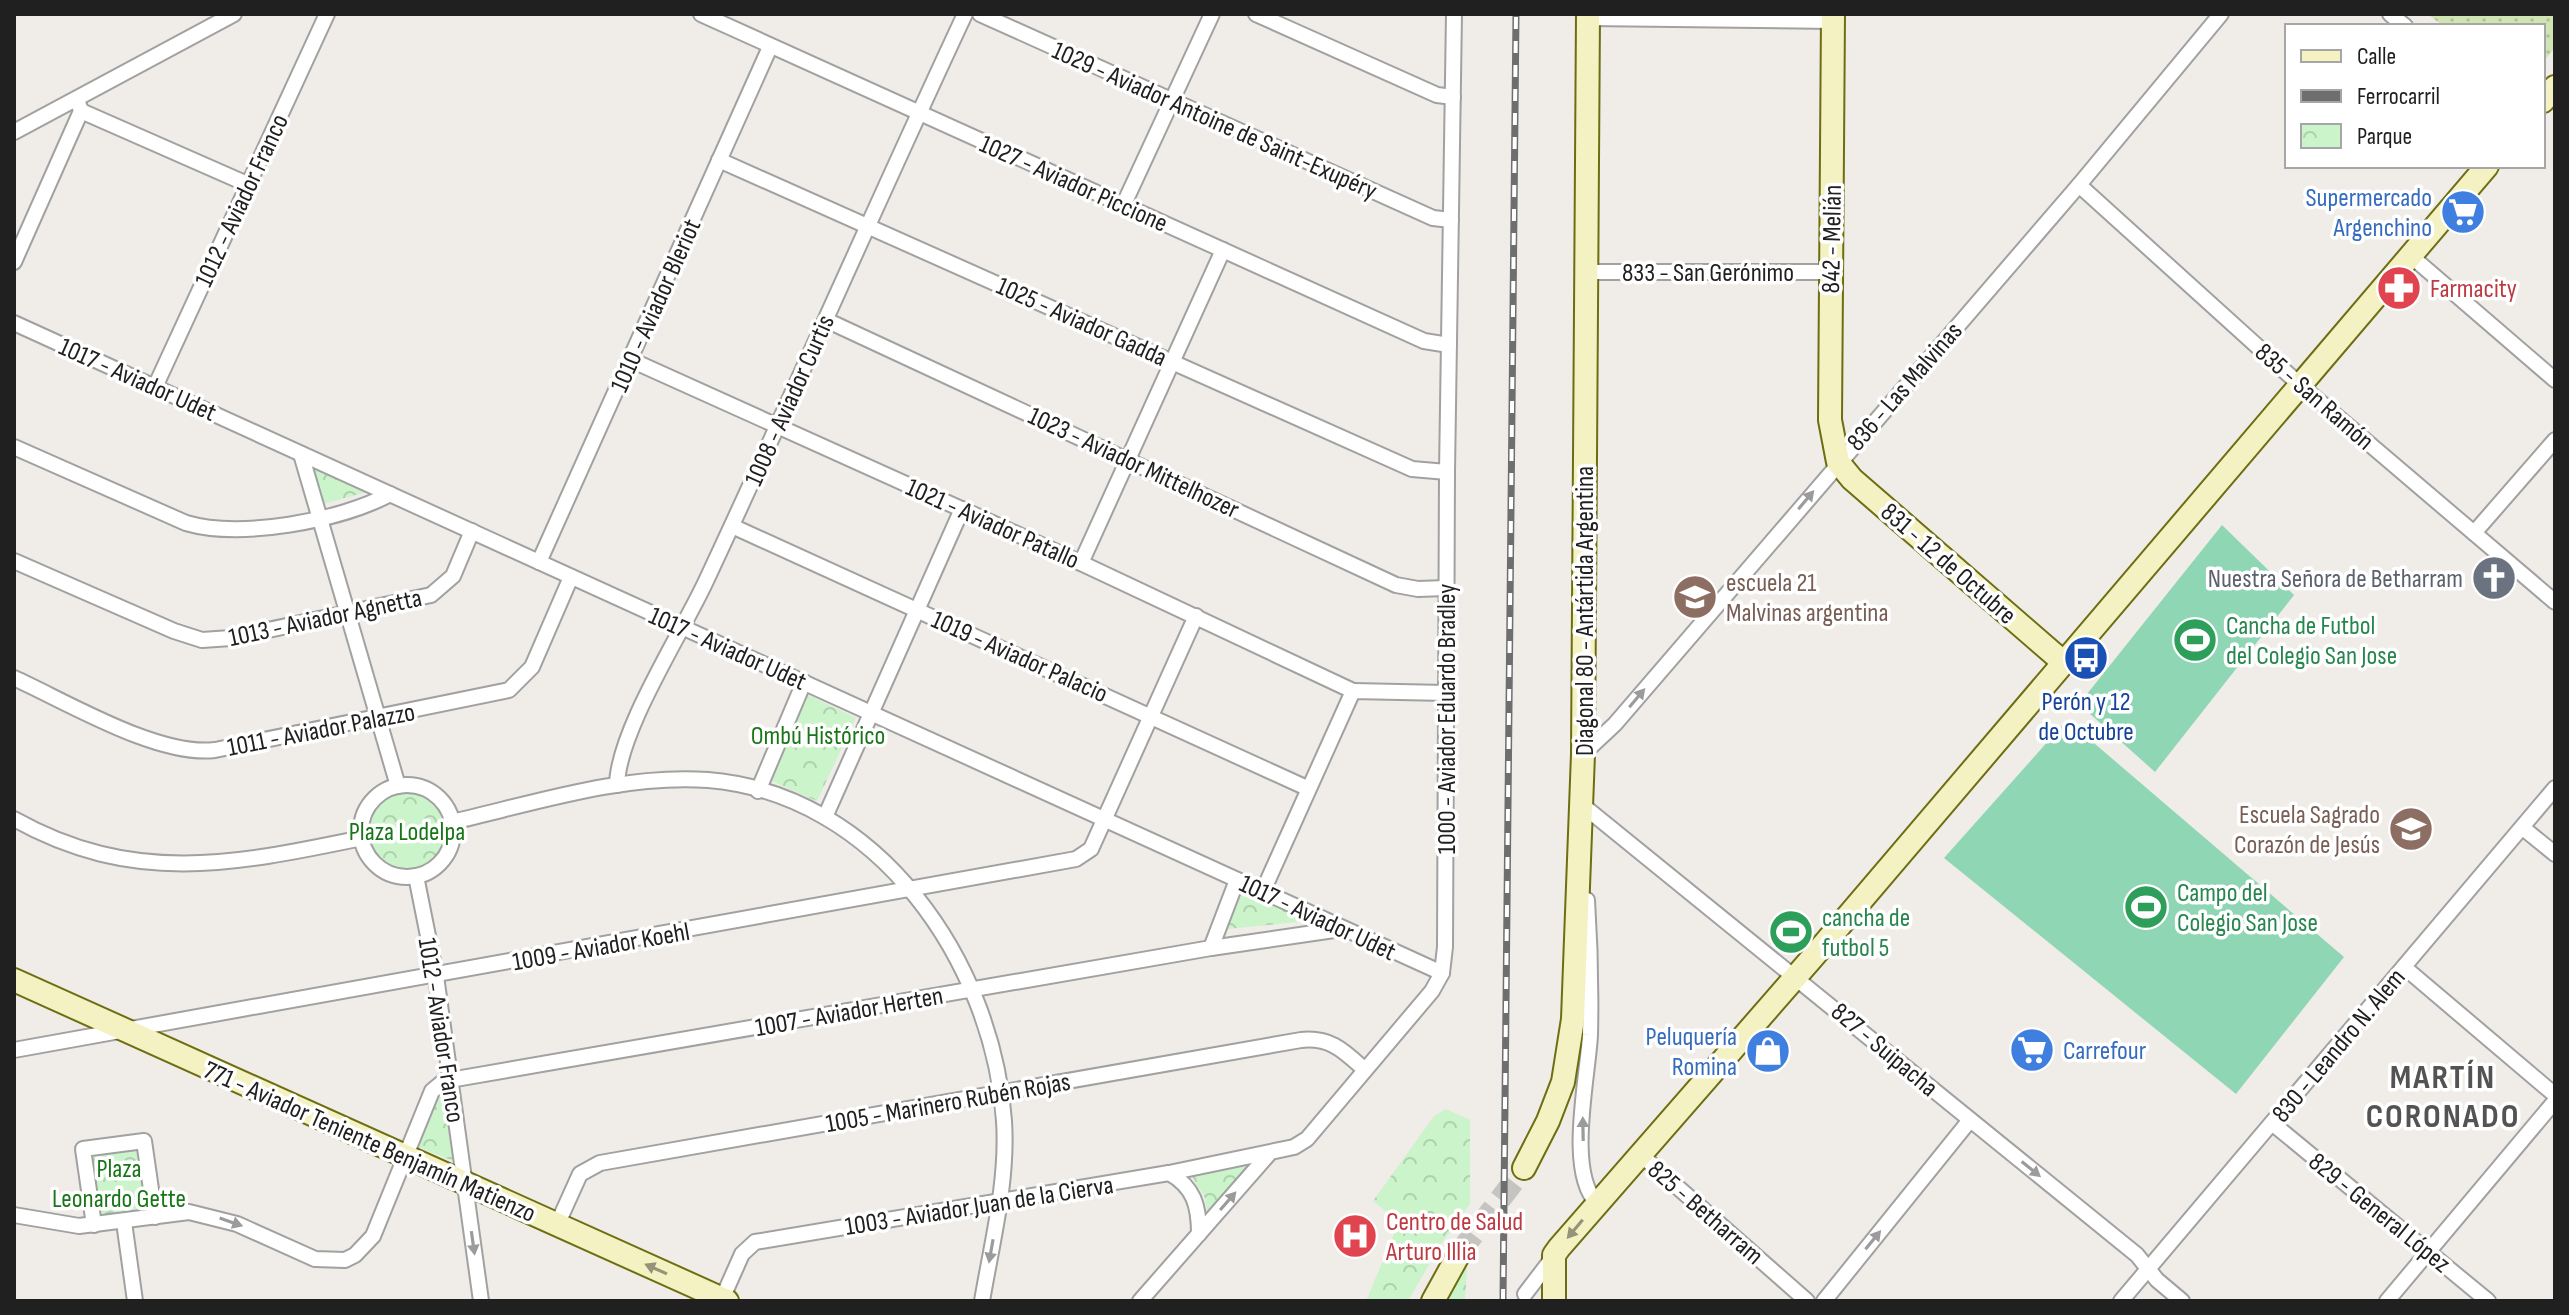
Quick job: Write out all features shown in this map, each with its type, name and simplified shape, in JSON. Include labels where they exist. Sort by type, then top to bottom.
[{"type":"main road","name":"Diagonal 80 - Antártida Argentina","points":[[1580,814],[1588,16]]},
{"type":"main road","name":"842 - Melián","points":[[1833,17],[1831,433],[1838,462]]},
{"type":"main road","points":[[1554,1301],[1554,1255],[2485,168]]},
{"type":"main road","name":"831 - 12 de Octubre","points":[[1838,462],[1852,479],[2063,662]]},
{"type":"main road","points":[[1524,1168],[1548,1121],[1571,1049],[1580,814]]},
{"type":"main road","name":"771 - Aviador Teniente Benjamín Matienzo","points":[[14,980],[724,1300]]},
{"type":"main road","points":[[1433,1301],[1460,1252]]},
{"type":"street","points":[[14,132],[79,105],[234,14]]},
{"type":"street","name":"1012 - Aviador Franco","points":[[155,387],[327,14]]},
{"type":"street","name":"1008 - Aviador Curtis","points":[[617,785],[619,761],[732,526],[965,14]]},
{"type":"street","name":"1029 - Aviador Antoine de Saint-Exupéry","points":[[980,14],[1433,218],[1451,220]]},
{"type":"street","points":[[1123,206],[1212,14]]},
{"type":"street","points":[[1256,14],[1437,95],[1453,97]]},
{"type":"street","name":"1000 - Aviador Eduardo Bradley","points":[[1442,973],[1445,947],[1447,472],[1454,14]]},
{"type":"street","name":"836 - Las Malvinas","points":[[1583,754],[1615,724],[2079,185],[2221,14]]},
{"type":"street","name":"1027 - Aviador Piccione","points":[[708,16],[770,47],[1424,341],[1449,345]]},
{"type":"street","points":[[1588,16],[1833,17]]},
{"type":"street","name":"1010 - Aviador Bleriot","points":[[539,562],[770,47]]},
{"type":"street","points":[[79,105],[247,184]]},
{"type":"street","points":[[14,262],[79,105]]},
{"type":"street","name":"1025 - Aviador Gadda","points":[[719,160],[1412,469],[1447,472]]},
{"type":"street","name":"835 - San Ramón","points":[[2079,185],[2299,384],[2555,602]]},
{"type":"street","points":[[1081,563],[1223,250]]},
{"type":"street","points":[[2411,256],[2555,380]]},
{"type":"street","name":"833 - San Gerónimo","points":[[1587,272],[1830,272]]},
{"type":"street","name":"1023 - Aviador Mittelhozer","points":[[826,320],[1396,585],[1418,589],[1446,588]]},
{"type":"street","name":"1017 - Aviador Udet","points":[[14,323],[1442,973]]},
{"type":"street","name":"1021 - Aviador Patallo","points":[[631,360],[1081,563],[1353,691]]},
{"type":"street","points":[[2474,533],[2555,440]]},
{"type":"street","points":[[14,447],[198,527],[225,530],[319,517],[390,494]]},
{"type":"street","points":[[301,454],[398,786]]},
{"type":"street","points":[[825,817],[962,509]]},
{"type":"street","name":"1019 - Aviador Palacio","points":[[732,526],[1307,788]]},
{"type":"street","name":"1013 - Aviador Agnetta","points":[[14,561],[174,631],[202,640],[231,638],[407,603],[439,591],[453,576],[472,531]]},
{"type":"street","name":"1011 - Aviador Palazzo","points":[[14,678],[157,743],[196,751],[380,718],[494,696],[517,685],[532,667],[571,577]]},
{"type":"street","points":[[1105,821],[1196,616]]},
{"type":"street","points":[[758,791],[804,682]]},
{"type":"street","points":[[1263,891],[1353,691],[1446,693]]},
{"type":"street","points":[[452,822],[617,785],[692,779],[736,784],[840,825],[911,890],[952,948],[972,990],[1001,1093],[1005,1147],[1000,1201],[982,1301]]},
{"type":"street","points":[[398,786],[426,789],[438,797],[452,822],[449,850],[429,871],[416,876],[401,876],[376,864],[362,838],[366,811],[374,799],[398,786]]},
{"type":"street","name":"830 - Leandro N. Alem","points":[[2121,1301],[2555,788]]},
{"type":"street","name":"827 - Suipacha","points":[[1580,814],[1795,976],[2137,1255],[2148,1270],[2182,1301]]},
{"type":"street","name":"Diagonal 80 - Antártida Argentina","points":[[1580,814],[1588,908],[1590,1026],[1583,1100],[1583,1179],[1588,1195],[1597,1203]]},
{"type":"street","points":[[14,819],[77,845],[164,865],[239,862],[362,838]]},
{"type":"street","name":"1009 - Aviador Koehl","points":[[14,1050],[1076,859],[1091,849],[1105,821]]},
{"type":"street","points":[[2523,828],[2555,854]]},
{"type":"street","name":"1012 - Aviador Franco","points":[[416,876],[436,976],[481,1301]]},
{"type":"street","points":[[1211,948],[1237,880]]},
{"type":"street","name":"1007 - Aviador Herten","points":[[450,1079],[1211,948],[1341,929]]},
{"type":"street","points":[[2387,1301],[2555,1098],[2404,967]]},
{"type":"street","points":[[1140,1301],[1268,1155],[1301,1144],[1432,991],[1442,973]]},
{"type":"street","name":"1005 - Marinero Rubén Rojas","points":[[557,1225],[580,1174],[589,1166],[1313,1039],[1338,1045],[1365,1070]]},
{"type":"street","points":[[14,1215],[94,1225],[189,1212],[237,1224],[315,1259],[345,1260],[373,1236],[432,1091],[450,1079]]},
{"type":"street","points":[[1824,1301],[1970,1120]]},
{"type":"street","name":"829 - General López","points":[[2272,1123],[2488,1301]]},
{"type":"street","points":[[94,1225],[83,1149],[144,1141],[155,1217]]},
{"type":"street","name":"825 - Betharram","points":[[1640,1154],[1807,1301]]},
{"type":"street","name":"1003 - Aviador Juan de la Cierva","points":[[724,1300],[742,1254],[755,1242],[1268,1155]]},
{"type":"street","points":[[1169,1173],[1182,1180],[1193,1194],[1199,1234]]},
{"type":"street","points":[[124,1222],[135,1301]]},
{"type":"street","points":[[1525,1294],[1554,1255]]},
{"type":"green space","points":[[2428,14],[2555,14],[2555,48],[2545,60],[2545,24],[2440,24]]},
{"type":"green space","points":[[309,467],[374,490],[320,505]]},
{"type":"green space","name":"Cancha de Futbol del Colegio San Jose","points":[[2222,525],[2294,595],[2155,772],[2079,704]]},
{"type":"green space","name":"Ombú Histórico","points":[[806,694],[856,718],[817,801],[767,779]]},
{"type":"green space","name":"Campo del Colegio San Jose","points":[[2067,720],[2344,957],[2236,1094],[1944,858]]},
{"type":"green space","name":"Plaza Lodelpa","points":[[407,791],[422,794],[435,803],[444,816],[447,831],[444,846],[435,859],[422,868],[407,871],[392,868],[379,859],[370,846],[367,831],[370,816],[379,803],[392,794]]},
{"type":"green space","points":[[1239,884],[1318,920],[1228,929]]},
{"type":"green space","points":[[445,1089],[453,1161],[418,1147],[437,1095]]},
{"type":"green space","points":[[1446,1109],[1470,1120],[1470,1204],[1441,1244],[1408,1301],[1366,1301],[1399,1222],[1373,1201],[1434,1116]]},
{"type":"green space","name":"Plaza Leonardo Gette","points":[[144,1141],[155,1217],[94,1225],[83,1149]]},
{"type":"green space","points":[[1254,1163],[1207,1213],[1205,1198],[1191,1175]]},
{"type":"green space","points":[[1467,1266],[1465,1301],[1446,1301],[1448,1297]]},
{"type":"tunnel","points":[[1460,1252],[1524,1168]]},
{"type":"railway","points":[[1503,1301],[1516,14]]},
{"type":"place","name":"Supermercado Argenchino","points":[[2463,212]]},
{"type":"place","name":"Farmacity","points":[[2399,288]]},
{"type":"place","name":"Nuestra Señora de Betharram","points":[[2494,578]]},
{"type":"place","name":"escuela 21 Malvinas argentina","points":[[1695,597]]},
{"type":"place","name":"Cancha de Futbol del Colegio San Jose","points":[[2195,640]]},
{"type":"place","name":"Perón y 12 de Octubre","points":[[2086,658]]},
{"type":"place","name":"Escuela Sagrado Corazón de Jesús","points":[[2411,829]]},
{"type":"place","name":"Campo del Colegio San Jose","points":[[2146,907]]},
{"type":"place","name":"cancha de futbol 5","points":[[1791,932]]},
{"type":"place","name":"Carrefour","points":[[2032,1050]]},
{"type":"place","name":"Peluquería Romina","points":[[1768,1051]]},
{"type":"place","name":"Centro de Salud Arturo Illia","points":[[1355,1236]]},
{"type":"district","name":"MARTÍN CORONADO","points":[[2443,1096]]}]
